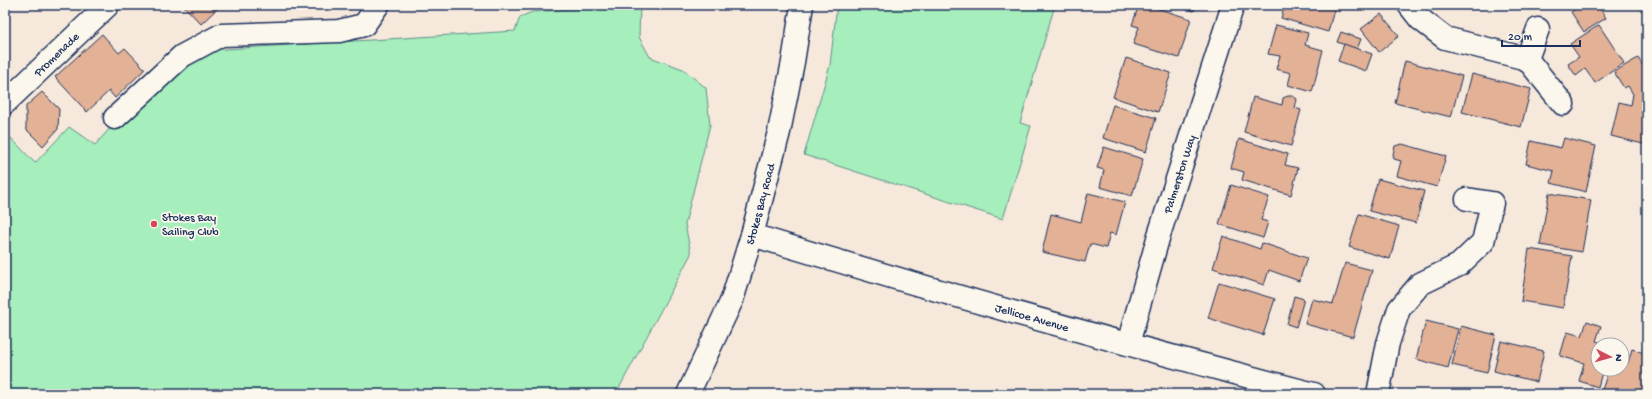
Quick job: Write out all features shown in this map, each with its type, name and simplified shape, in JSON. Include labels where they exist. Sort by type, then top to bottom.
[{"type":"street","name":"Promenade","points":[[5,103],[108,5]]},
{"type":"street","points":[[115,118],[182,56],[221,35],[339,31],[364,25],[378,5]]},
{"type":"street","name":"Stokes Bay Road","points":[[688,394],[732,300],[752,235],[781,120],[793,62],[802,5]]},
{"type":"street","name":"Palmerston Way","points":[[1128,344],[1159,235],[1233,5]]},
{"type":"street","points":[[1409,5],[1420,19],[1445,38],[1527,59],[1563,104]]},
{"type":"street","points":[[1527,59],[1538,28]]},
{"type":"street","points":[[1378,394],[1388,342],[1399,309],[1420,284],[1459,265],[1483,242],[1492,203],[1466,199]]},
{"type":"street","name":"Jellicoe Avenue","points":[[752,235],[1128,344],[1314,394]]},
{"type":"green space","points":[[640,5],[639,37],[650,57],[683,69],[706,88],[710,125],[685,224],[691,254],[616,394],[5,394],[5,144],[11,138],[35,163],[69,127],[95,145],[178,52],[515,31],[520,17],[532,12]]},
{"type":"green space","points":[[837,5],[1055,5],[1020,123],[1031,126],[1003,219],[804,155],[830,65]]},
{"type":"building","points":[[183,5],[221,5],[201,24]]},
{"type":"building","points":[[1139,5],[1147,5],[1191,19],[1179,58],[1133,44],[1139,27],[1132,25]]},
{"type":"building","points":[[1174,5],[1196,5],[1194,11]]},
{"type":"building","points":[[1285,5],[1341,5],[1339,12],[1334,10],[1328,32],[1281,18]]},
{"type":"building","points":[[1582,5],[1598,5],[1606,18],[1584,32],[1571,12]]},
{"type":"building","points":[[1381,14],[1399,36],[1379,52],[1361,29]]},
{"type":"building","points":[[1276,25],[1308,33],[1305,45],[1323,50],[1312,92],[1288,85],[1291,73],[1276,69],[1280,56],[1268,54]]},
{"type":"building","points":[[1599,25],[1624,63],[1595,83],[1585,69],[1576,76],[1568,64],[1579,57],[1570,44]]},
{"type":"building","points":[[1341,32],[1361,39],[1357,49],[1337,42]]},
{"type":"building","points":[[102,34],[119,53],[125,48],[145,69],[115,98],[109,91],[87,112],[55,77]]},
{"type":"building","points":[[1344,44],[1372,54],[1366,71],[1338,61]]},
{"type":"building","points":[[1126,58],[1171,73],[1158,112],[1113,97]]},
{"type":"building","points":[[1638,58],[1647,72],[1647,145],[1611,136],[1619,102],[1631,105],[1633,94],[1628,86],[1624,88],[1614,72]]},
{"type":"building","points":[[1405,61],[1462,76],[1451,117],[1395,103]]},
{"type":"building","points":[[1472,74],[1531,89],[1521,127],[1462,112]]},
{"type":"building","points":[[42,92],[59,109],[58,129],[43,146],[26,129],[26,106]]},
{"type":"building","points":[[1293,96],[1297,99],[1295,108],[1301,110],[1291,146],[1244,132],[1253,97],[1282,105],[1283,98]]},
{"type":"building","points":[[1113,105],[1156,118],[1146,152],[1103,138]]},
{"type":"building","points":[[1564,138],[1596,146],[1586,192],[1551,183],[1554,171],[1526,164],[1531,141],[1561,148]]},
{"type":"building","points":[[1239,139],[1288,154],[1285,165],[1298,168],[1291,195],[1242,180],[1244,172],[1231,168]]},
{"type":"building","points":[[1402,144],[1446,156],[1437,187],[1397,176],[1401,161],[1394,159],[1393,154],[1395,146]]},
{"type":"building","points":[[1104,147],[1143,159],[1132,196],[1100,187],[1104,170],[1097,168]]},
{"type":"building","points":[[1378,179],[1424,191],[1416,223],[1369,211]]},
{"type":"building","points":[[1231,185],[1269,197],[1261,220],[1268,222],[1263,238],[1219,224]]},
{"type":"building","points":[[1088,193],[1125,202],[1116,235],[1110,233],[1106,248],[1090,244],[1085,262],[1042,252],[1051,214],[1081,222]]},
{"type":"building","points":[[1549,193],[1591,200],[1582,252],[1540,245]]},
{"type":"building","points":[[1359,214],[1399,226],[1390,259],[1349,247]]},
{"type":"building","points":[[1223,236],[1260,249],[1262,243],[1307,258],[1299,281],[1269,270],[1264,285],[1213,268]]},
{"type":"building","points":[[1529,249],[1572,256],[1563,308],[1521,301]]},
{"type":"building","points":[[1345,263],[1372,270],[1353,337],[1305,324],[1312,299],[1333,304]]},
{"type":"building","points":[[1219,282],[1275,299],[1263,335],[1208,318]]},
{"type":"building","points":[[1294,296],[1304,299],[1296,327],[1287,324]]},
{"type":"building","points":[[1426,321],[1458,329],[1448,368],[1416,359]]},
{"type":"building","points":[[1587,321],[1601,326],[1597,337],[1590,337],[1590,377],[1601,377],[1598,387],[1579,381],[1584,363],[1560,356],[1567,332],[1582,336]]},
{"type":"building","points":[[1461,326],[1496,335],[1487,373],[1452,365]]},
{"type":"building","points":[[1501,341],[1544,351],[1537,382],[1494,371]]},
{"type":"building","points":[[1632,349],[1644,353],[1647,351],[1647,394],[1613,394],[1602,390],[1606,377],[1630,377],[1630,356]]},
{"type":"place","name":"Stokes Bay Sailing Club","points":[[154,224]]}]
